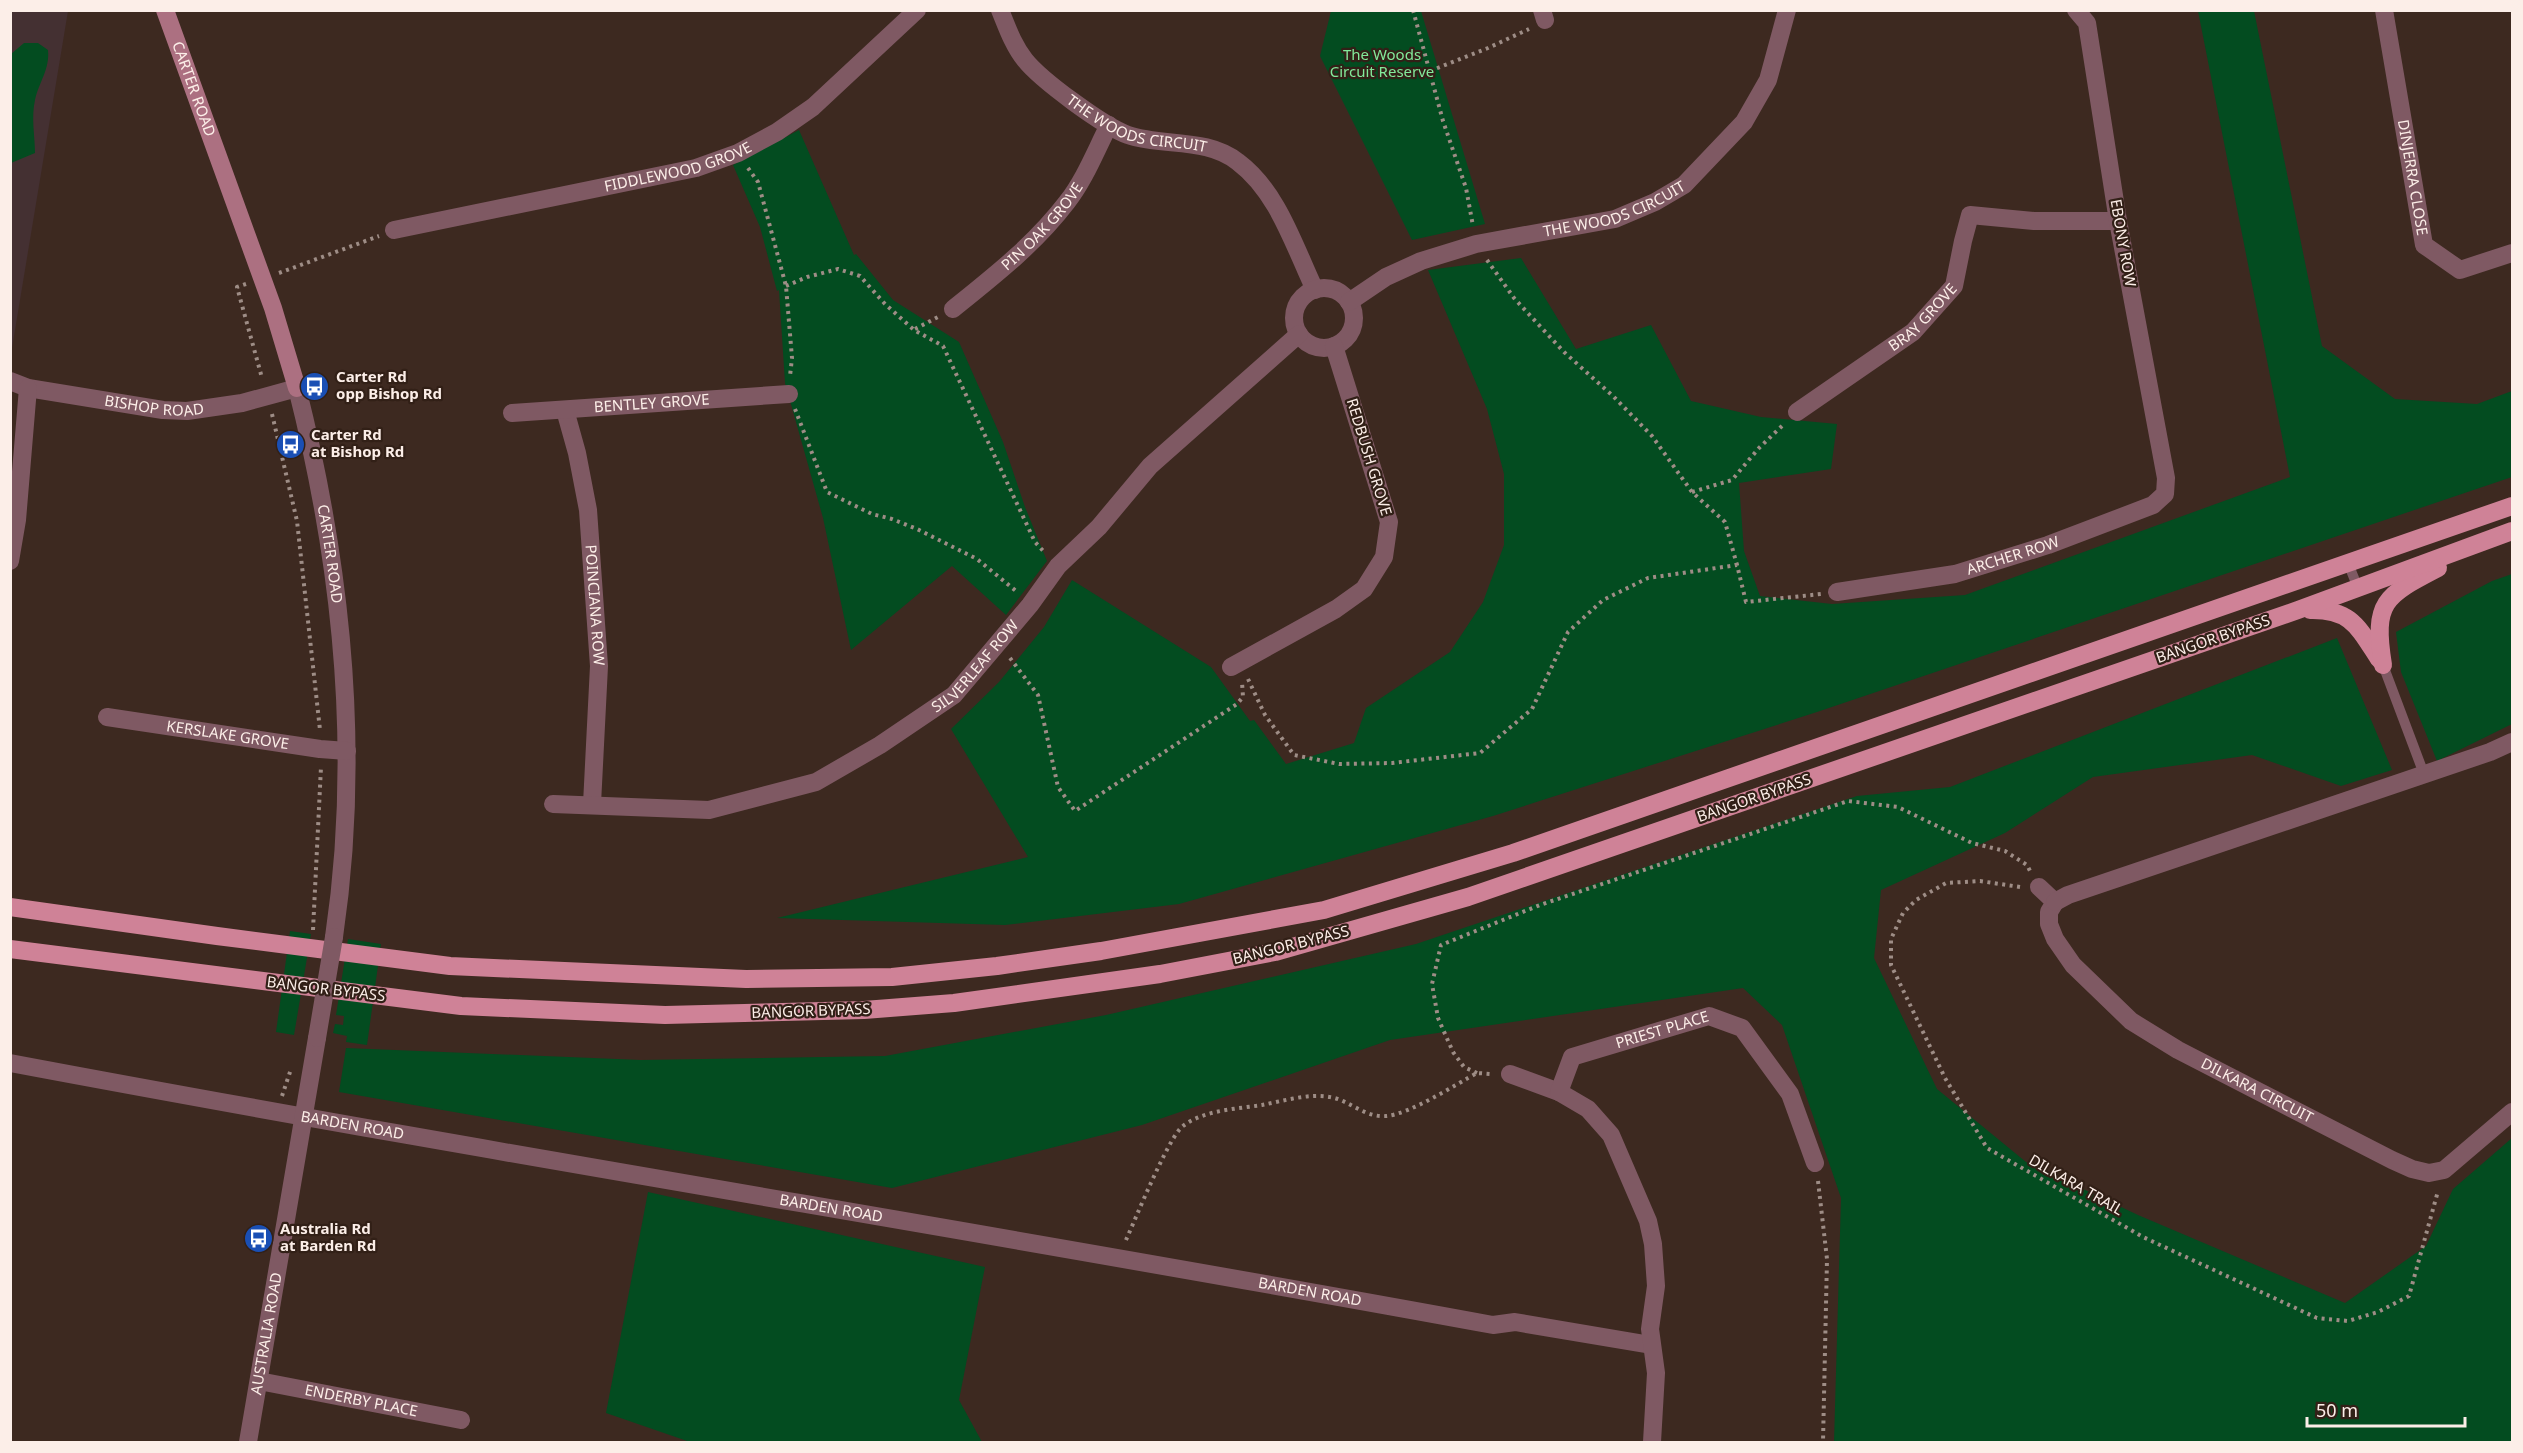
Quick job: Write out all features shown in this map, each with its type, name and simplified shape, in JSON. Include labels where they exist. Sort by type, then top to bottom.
[{"type":"main road","name":"BANGOR BYPASS","points":[[10,907],[450,966],[746,979],[892,977],[997,966],[1101,951],[1324,910],[1513,854],[2512,506]]},
{"type":"main road","name":"BANGOR BYPASS","points":[[10,948],[461,1006],[665,1015],[864,1010],[954,1003],[1160,974],[1275,952],[1467,897],[2298,610],[2512,531]]},
{"type":"main road","points":[[2383,665],[2379,640],[2380,614],[2397,590],[2492,538]]},
{"type":"main road","points":[[2298,610],[2328,609],[2347,616],[2383,665]]},
{"type":"street","name":"CARTER ROAD","points":[[165,10],[262,278],[297,388],[333,570],[347,751],[341,875],[334,937],[303,1118]]},
{"type":"street","name":"FIDDLEWOOD GROVE","points":[[394,230],[696,168],[738,153],[777,132],[813,107],[917,10]]},
{"type":"street","name":"THE WOODS CIRCUIT","points":[[1000,10],[1009,34],[1025,60],[1042,76],[1109,125],[1128,135],[1209,148],[1236,160],[1256,177],[1273,200],[1315,290]]},
{"type":"street","name":"THE WOODS CIRCUIT","points":[[1349,302],[1386,277],[1420,261],[1476,244],[1615,219],[1655,202],[1684,185],[1744,122],[1768,80],[1787,10]]},
{"type":"street","name":"EBONY ROW","points":[[2076,10],[2088,23],[2118,221],[2166,478]]},
{"type":"street","name":"DINJERRA CLOSE","points":[[2384,10],[2424,245],[2460,270],[2512,253]]},
{"type":"street","name":"PIN OAK GROVE","points":[[953,309],[1017,258],[1068,201],[1086,172],[1109,125]]},
{"type":"street","name":"BRAY GROVE","points":[[1797,412],[1920,325],[1954,286],[1970,215],[2034,221],[2118,221]]},
{"type":"street","points":[[1315,290],[1334,290],[1349,302],[1354,316],[1351,331],[1341,343],[1334,346],[1324,348],[1314,346],[1299,334],[1294,320],[1297,304],[1308,293],[1315,290]]},
{"type":"street","name":"SILVERLEAF ROW","points":[[553,804],[709,810],[816,782],[880,745],[954,695],[999,643],[1058,566],[1099,527],[1150,466],[1299,334]]},
{"type":"street","name":"REDBUSH GROVE","points":[[1235,665],[1336,609],[1364,589],[1384,557],[1389,522],[1334,346]]},
{"type":"street","points":[[10,561],[17,520],[19,385]]},
{"type":"street","name":"BISHOP ROAD","points":[[19,385],[163,410],[187,411],[268,397],[297,388]]},
{"type":"street","name":"BENTLEY GROVE","points":[[512,413],[789,394]]},
{"type":"street","name":"POINCIANA ROW","points":[[565,410],[577,453],[588,510],[598,655],[592,804]]},
{"type":"street","name":"ARCHER ROW","points":[[1837,592],[1955,574],[2048,545],[2153,505],[2165,494],[2166,478]]},
{"type":"street","name":"KERSLAKE GROVE","points":[[107,717],[320,749],[347,751]]},
{"type":"street","points":[[2039,887],[2055,902],[2068,894],[2512,742]]},
{"type":"street","name":"DILKARA CIRCUIT","points":[[2055,902],[2049,912],[2049,924],[2055,939],[2073,965],[2131,1021],[2178,1050],[2392,1160],[2412,1169],[2429,1173],[2444,1170]]},
{"type":"street","name":"PRIEST PLACE","points":[[1558,1092],[1572,1058],[1709,1016],[1742,1028],[1784,1085],[1790,1094],[1815,1162]]},
{"type":"street","name":"BARDEN ROAD","points":[[10,1064],[279,1114],[825,1206],[1493,1325],[1515,1322],[1651,1345]]},
{"type":"street","points":[[1510,1074],[1558,1092],[1588,1109],[1611,1135],[1640,1198],[1650,1232],[1655,1265],[1655,1302],[1650,1329],[1656,1373],[1652,1443]]},
{"type":"street","points":[[2444,1170],[2512,1112]]},
{"type":"street","name":"AUSTRALIA ROAD","points":[[248,1443],[303,1118]]},
{"type":"street","name":"ENDERBY PLACE","points":[[260,1381],[461,1420]]},
{"type":"lane","points":[[2348,563],[2358,588]]},
{"type":"lane","points":[[2383,665],[2424,774]]},
{"type":"path","points":[[1413,10],[1443,121],[1466,188],[1476,244],[1514,298],[1564,352],[1613,396],[1652,436],[1692,492],[1725,522],[1746,602],[1837,592]]},
{"type":"path","points":[[1430,70],[1488,48],[1544,15]]},
{"type":"path","points":[[738,153],[758,182],[786,286],[792,358],[789,394],[827,492],[872,514],[917,529],[977,559],[1003,578],[1030,604]]},
{"type":"path","points":[[313,934],[320,749],[314,664],[297,521],[268,397],[237,287],[394,230]]},
{"type":"path","points":[[786,286],[807,277],[838,269],[860,276],[885,304],[915,330],[943,346],[1035,542],[1058,566]]},
{"type":"path","points":[[915,330],[953,309]]},
{"type":"path","points":[[1692,492],[1732,480],[1759,448],[1797,412]]},
{"type":"path","points":[[1235,665],[1265,715],[1294,755],[1339,764],[1392,763],[1480,753],[1532,709],[1568,632],[1603,600],[1648,578],[1737,565]]},
{"type":"path","points":[[999,643],[1038,695],[1058,787],[1075,811],[1237,704],[1243,698],[1244,691],[1235,665]]},
{"type":"path","points":[[1510,1074],[1477,1073],[1464,1067],[1453,1052],[1438,1018],[1432,984],[1441,945],[1540,905],[1848,801],[1898,807],[1972,843],[2006,851],[2027,865],[2039,887]]},
{"type":"path","name":"DILKARA TRAIL","points":[[2039,887],[1980,881],[1946,883],[1930,890],[1903,913],[1891,939],[1891,965],[1946,1078],[1988,1148],[2143,1237],[2317,1318],[2348,1321],[2378,1312],[2409,1296],[2444,1170]]},
{"type":"path","points":[[279,1114],[284,1087],[293,1066]]},
{"type":"path","points":[[1126,1240],[1171,1142],[1181,1126],[1199,1117],[1218,1111],[1314,1097],[1331,1097],[1369,1113],[1385,1116],[1411,1107],[1477,1073]]},
{"type":"path","points":[[1815,1162],[1827,1259],[1823,1443]]},
{"type":"shaded area","points":[[10,11],[68,11],[12,348],[10,347]]},
{"type":"green space","name":"The Woods Circuit Reserve","points":[[1331,11],[1421,11],[1485,224],[1412,240],[1320,56]]},
{"type":"green space","points":[[2198,11],[2254,11],[2322,346],[2395,399],[2477,404],[2512,391],[2512,477],[1817,712],[1493,816],[1179,904],[1005,925],[777,918],[1028,857],[951,729],[999,682],[1044,627],[1072,580],[1211,667],[1250,721],[1254,720],[1286,764],[1354,743],[1366,708],[1450,652],[1483,602],[1504,545],[1504,474],[1487,409],[1428,270],[1521,258],[1576,349],[1651,325],[1691,401],[1761,417],[1837,424],[1831,469],[1739,483],[1744,551],[1760,596],[1832,604],[1965,595],[2290,477]]},
{"type":"green space","points":[[24,43],[38,43],[48,50],[48,57],[34,107],[35,153],[11,163],[11,54]]},
{"type":"green space","points":[[799,130],[854,255],[856,254],[893,300],[959,342],[1003,442],[1025,507],[1047,561],[1006,615],[952,566],[851,650],[823,518],[785,383],[779,290],[777,291],[760,227],[733,165]]},
{"type":"green space","points":[[2512,574],[2512,724],[2437,761],[2401,672],[2396,632],[2492,581]]},
{"type":"green space","points":[[2337,638],[2392,770],[2341,786],[2252,755],[2093,777],[2005,833],[1881,890],[1874,958],[1937,1089],[2026,1162],[2138,1215],[2345,1303],[2426,1246],[2453,1189],[2512,1138],[2512,1442],[1834,1442],[1841,1198],[1782,1025],[1743,988],[1390,1040],[1142,1125],[892,1188],[339,1092],[346,1048],[641,1060],[885,1056],[1106,1015],[1416,944],[1857,796],[1950,787]]},
{"type":"green space","points":[[290,931],[311,934],[294,1035],[276,1032]]},
{"type":"green space","points":[[348,939],[381,944],[367,1045],[346,1042],[347,1036],[333,1033],[335,1024],[343,1025],[344,1016],[336,1015]]},
{"type":"green space","points":[[648,1192],[985,1267],[959,1400],[982,1442],[690,1442],[606,1413]]},
{"type":"place","name":"Carter Rd opp Bishop Rd","points":[[315,386]]},
{"type":"place","name":"Carter Rd at Bishop Rd","points":[[290,444]]},
{"type":"place","name":"Australia Rd at Barden Rd","points":[[259,1238]]}]
